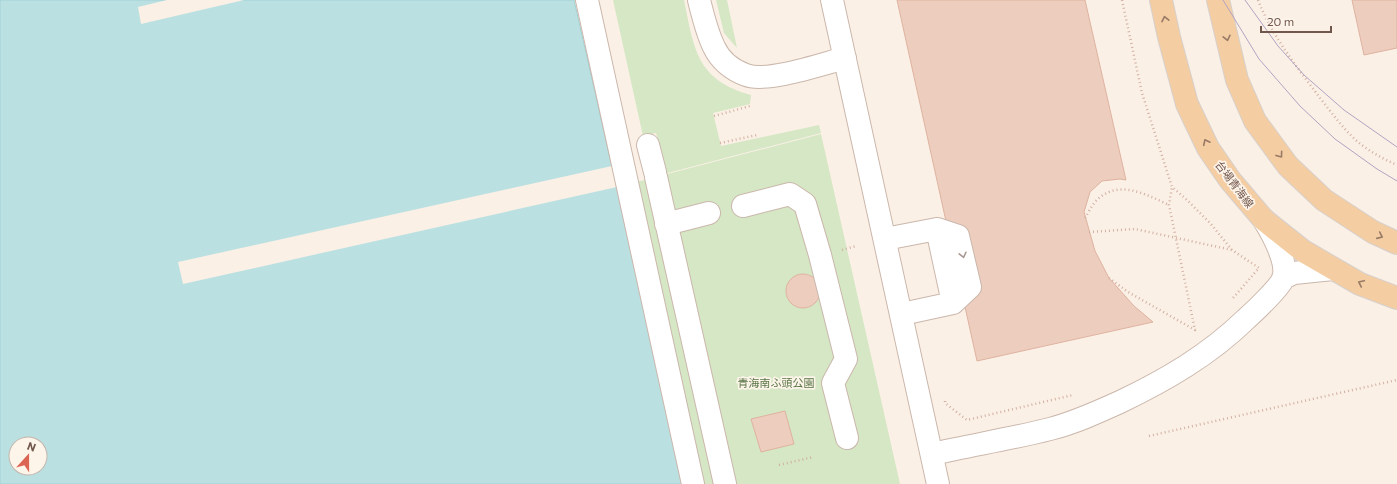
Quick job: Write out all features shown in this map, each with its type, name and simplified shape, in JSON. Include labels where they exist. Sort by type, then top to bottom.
[{"type":"main road","name":"台場青海線","points":[[1161,0],[1169,37],[1187,104],[1208,148],[1230,180],[1264,220],[1303,251],[1360,284],[1397,298]]},
{"type":"main road","points":[[1218,0],[1237,80],[1255,121],[1288,166],[1324,200],[1373,232],[1397,243]]},
{"type":"street","points":[[586,0],[693,484]]},
{"type":"street","points":[[699,0],[714,48],[727,65],[747,76],[769,77],[803,70],[845,58]]},
{"type":"street","points":[[832,0],[902,314],[938,484]]},
{"type":"street","points":[[648,145],[725,484]]},
{"type":"street","points":[[743,206],[790,194],[805,204],[820,255],[846,359],[833,384],[848,438]]},
{"type":"street","points":[[666,224],[709,213]]},
{"type":"street","points":[[1264,220],[1278,246],[1283,266],[1283,278]]},
{"type":"street","points":[[885,239],[937,229],[958,236],[970,287],[953,303],[902,314]]},
{"type":"street","points":[[932,454],[1051,429],[1098,412],[1135,395],[1187,366],[1228,336],[1255,310],[1283,278],[1294,273],[1333,269]]},
{"type":"path","points":[[1122,0],[1142,93],[1172,187],[1169,205],[1195,330]]},
{"type":"path","points":[[1258,0],[1272,30],[1292,61],[1336,118],[1358,142],[1384,159],[1397,165]]},
{"type":"path","points":[[714,116],[750,106]]},
{"type":"path","points":[[720,143],[757,134]]},
{"type":"path","points":[[1172,187],[1210,223],[1232,250],[1259,268],[1228,303]]},
{"type":"path","points":[[1085,218],[1095,202],[1112,190],[1128,189],[1145,194],[1169,205]]},
{"type":"path","points":[[1089,232],[1135,229],[1232,250]]},
{"type":"path","points":[[1109,278],[1128,292],[1195,330]]},
{"type":"path","points":[[1190,334],[1200,326]]},
{"type":"path","points":[[1149,436],[1397,380]]},
{"type":"path","points":[[966,420],[1074,395]]},
{"type":"path","points":[[779,466],[813,458]]},
{"type":"green space","points":[[613,0],[684,0],[695,47],[708,71],[719,81],[733,89],[751,95],[750,104],[713,113],[721,146],[819,125],[821,133],[660,175],[662,153],[656,133],[643,136]]},
{"type":"green space","points":[[716,0],[727,0],[737,48],[724,33]]},
{"type":"green space","name":"青海南ふ頭公園","points":[[821,134],[900,484],[696,484],[633,183]]},
{"type":"water","points":[[0,0],[574,0],[684,484],[0,484]]},
{"type":"pier","points":[[167,0],[244,0],[141,24],[138,7]]},
{"type":"pier","points":[[612,166],[617,187],[183,284],[178,262]]},
{"type":"building","points":[[897,0],[1085,0],[1126,180],[1120,179],[1102,181],[1090,192],[1084,212],[1095,251],[1109,278],[1134,306],[1153,322],[977,361]]},
{"type":"building","points":[[1352,0],[1397,0],[1397,48],[1364,55]]},
{"type":"building","points":[[800,274],[806,274],[810,275],[817,281],[820,291],[819,298],[813,305],[806,308],[800,308],[796,307],[789,301],[786,294],[786,288],[787,284],[793,277]]},
{"type":"building","points":[[785,411],[794,444],[761,452],[751,419]]},
{"type":"tram line","points":[[1223,0],[1259,59],[1300,106],[1335,139],[1377,169],[1397,181]]},
{"type":"tram line","points":[[1245,0],[1278,46],[1304,75],[1344,110],[1397,147]]}]
